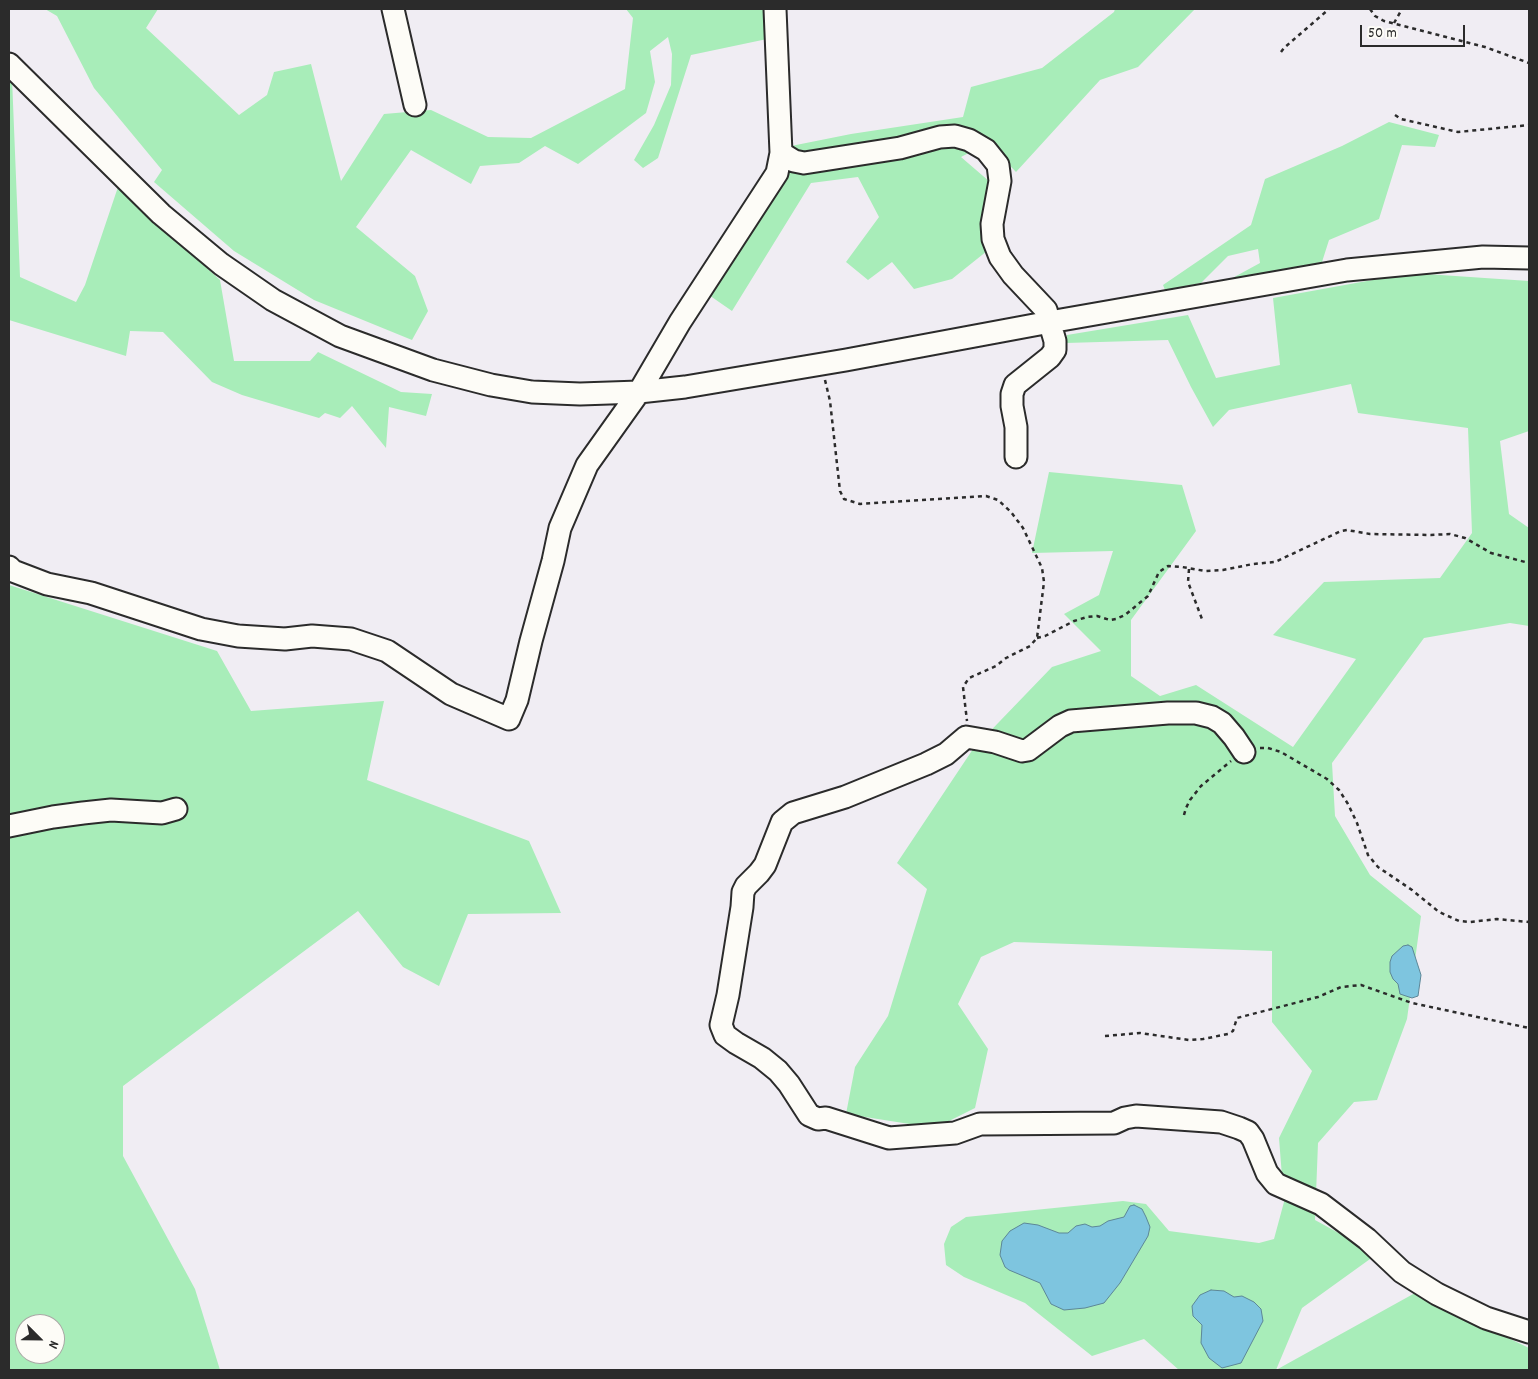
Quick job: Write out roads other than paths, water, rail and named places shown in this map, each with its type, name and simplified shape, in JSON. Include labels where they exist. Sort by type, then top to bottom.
[{"type":"street","points":[[393,9],[415,105]]},
{"type":"street","points":[[9,567],[13,571],[47,584],[92,593],[200,629],[238,636],[266,638],[285,639],[312,636],[352,639],[387,651],[451,694],[509,719],[517,700],[560,528],[587,465],[639,392],[680,322],[777,173],[781,153],[775,9]]},
{"type":"street","points":[[9,64],[160,214],[221,264],[272,300],[340,336],[432,370],[491,385],[532,392],[580,394],[684,388],[822,365],[1347,270],[1483,257],[1529,258]]},
{"type":"street","points":[[781,153],[804,163],[900,148],[954,136],[969,140],[986,150],[998,165],[1000,181],[993,217],[993,239],[1000,257],[1013,275],[1046,310],[1055,341],[1055,350],[1050,357],[1015,385],[1012,394],[1012,406],[1016,426],[1016,457]]},
{"type":"street","points":[[1244,752],[1222,723],[1212,717],[1196,714],[1135,715],[1072,721],[1060,726],[1035,746],[1022,751],[995,742],[966,737],[946,754],[926,764],[845,797],[793,813],[782,822],[766,865],[746,886],[743,892],[733,966],[721,1026],[725,1035],[778,1070],[809,1115],[818,1119],[826,1118],[889,1138],[955,1133],[980,1124],[1114,1123],[1136,1116],[1222,1122],[1239,1128],[1248,1132],[1253,1139],[1270,1179],[1276,1184],[1321,1204],[1367,1239],[1402,1272],[1437,1294],[1486,1318],[1529,1332]]},
{"type":"street","points":[[9,826],[53,817],[111,810],[162,813],[176,809]]},
{"type":"water","points":[[1408,945],[1412,947],[1421,975],[1418,996],[1412,998],[1400,994],[1398,984],[1390,972],[1392,956],[1403,946]]},
{"type":"water","points":[[1134,1205],[1142,1209],[1146,1217],[1150,1227],[1148,1236],[1120,1283],[1104,1303],[1085,1308],[1064,1310],[1051,1304],[1040,1283],[1005,1267],[1000,1255],[1002,1241],[1010,1231],[1024,1223],[1038,1225],[1059,1233],[1068,1233],[1076,1226],[1085,1224],[1092,1227],[1100,1226],[1108,1221],[1124,1217],[1130,1206]]},
{"type":"water","points":[[1211,1290],[1224,1291],[1234,1297],[1242,1296],[1254,1302],[1261,1309],[1263,1321],[1241,1363],[1222,1368],[1209,1358],[1201,1343],[1202,1325],[1193,1316],[1192,1306],[1200,1295]]}]
